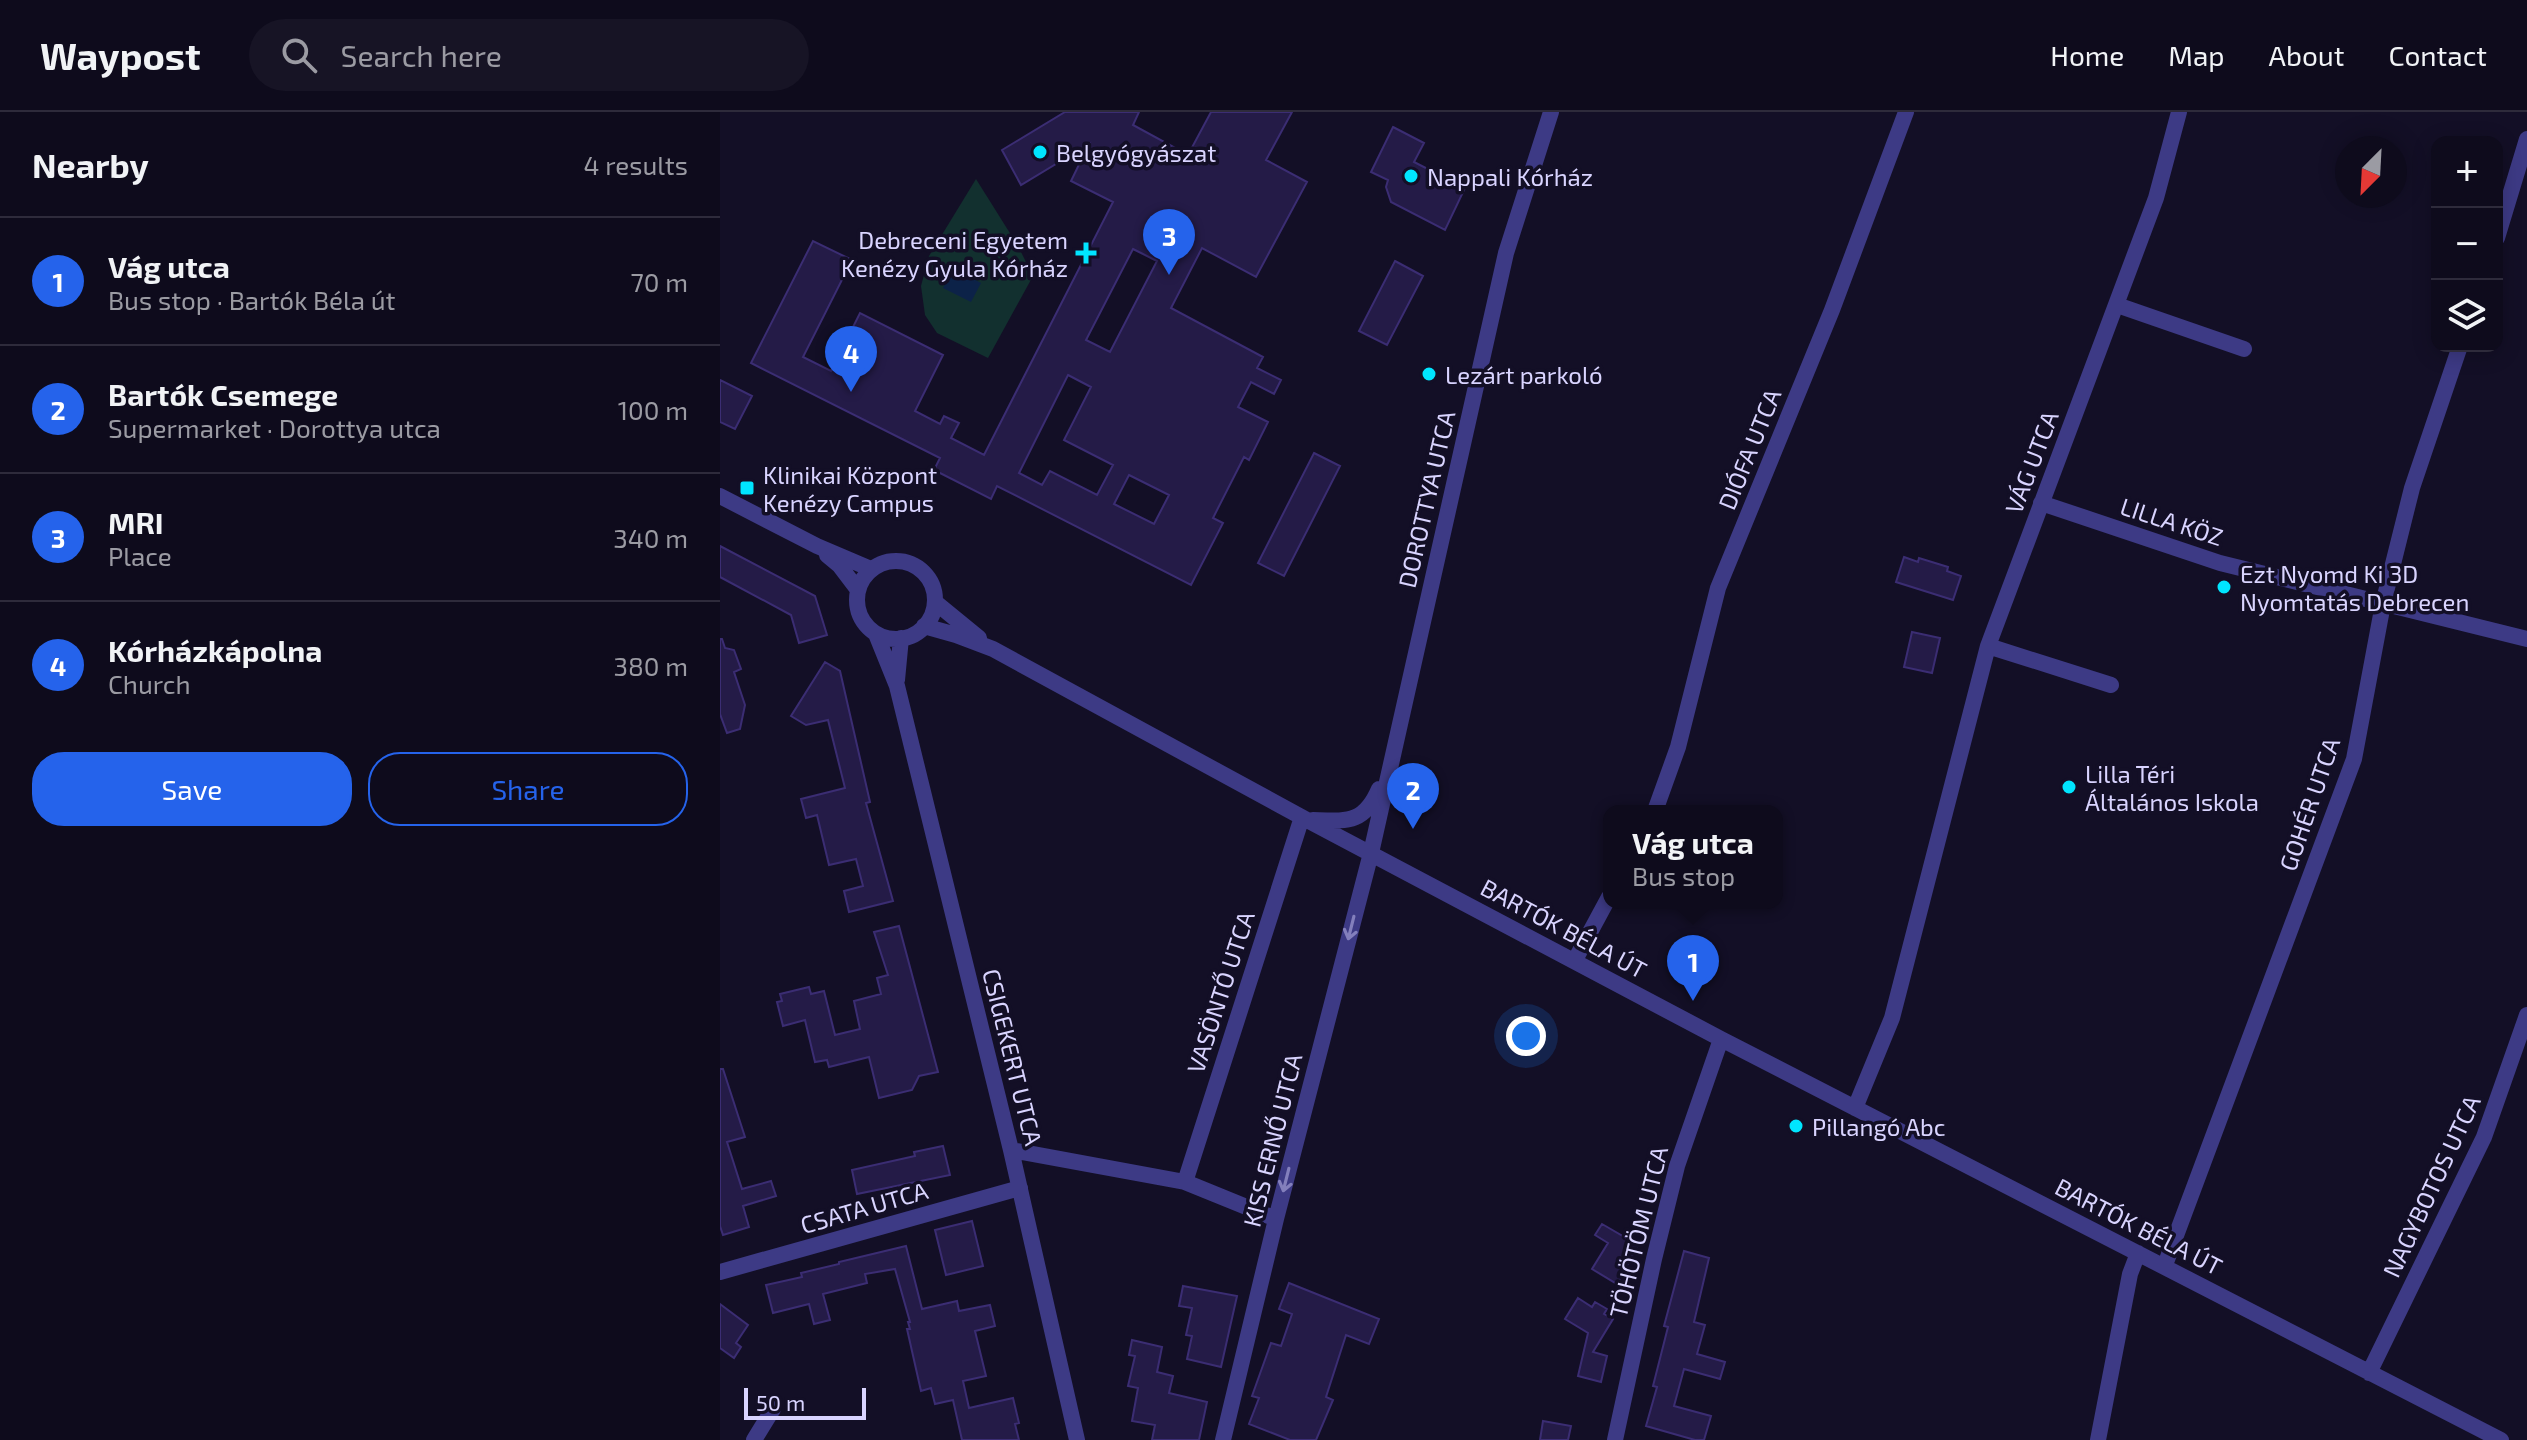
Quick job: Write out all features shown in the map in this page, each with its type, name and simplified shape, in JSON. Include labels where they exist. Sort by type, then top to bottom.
[{"type":"street","name":"DOROTTYA UTCA","points":[[1371,853],[1506,253],[1551,112]]},
{"type":"street","name":"DIÓFA UTCA","points":[[1657,805],[1678,747],[1718,588],[1832,310],[1906,112]]},
{"type":"street","name":"VÁG UTCA","points":[[1855,1108],[1892,1018],[1988,646],[2156,198],[2179,112]]},
{"type":"street","points":[[2503,218],[2527,139]]},
{"type":"street","points":[[2117,305],[2244,349]]},
{"type":"street","name":"GOHÉR UTCA","points":[[2165,1265],[2354,759],[2383,604],[2412,488],[2458,352]]},
{"type":"street","points":[[720,496],[817,546],[871,569]]},
{"type":"street","name":"LILLA KÖZ","points":[[2041,503],[2220,563],[2527,639]]},
{"type":"street","points":[[817,546],[839,565],[858,590]]},
{"type":"street","points":[[907,562],[919,568],[928,578],[935,602],[932,614],[918,632],[891,638],[876,634],[866,626],[857,603],[858,590],[871,569],[882,563],[907,562]]},
{"type":"street","points":[[935,602],[993,649]]},
{"type":"street","points":[[924,626],[993,649]]},
{"type":"street","points":[[876,634],[897,686]]},
{"type":"street","points":[[897,686],[901,638]]},
{"type":"street","points":[[1988,646],[2111,685]]},
{"type":"street","name":"BARTÓK BÉLA ÚT","points":[[993,649],[1721,1039],[2501,1440]]},
{"type":"street","name":"CSIGEKERT UTCA","points":[[897,686],[1011,1150],[1077,1440]]},
{"type":"street","points":[[1304,818],[1348,820],[1362,815],[1373,803],[1390,762]]},
{"type":"street","name":"VASÖNTŐ UTCA","points":[[1185,1182],[1304,818]]},
{"type":"street","name":"KISS ERNŐ UTCA","points":[[1223,1440],[1276,1219],[1371,853]]},
{"type":"street","points":[[1575,960],[1603,908]]},
{"type":"street","name":"NAGYBOTOS UTCA","points":[[2369,1373],[2484,1137],[2527,1015]]},
{"type":"street","name":"TÖHÖTÖM UTCA","points":[[1615,1440],[1677,1166],[1721,1039]]},
{"type":"street","points":[[1011,1150],[1185,1182],[1276,1219]]},
{"type":"street","name":"CSATA UTCA","points":[[720,1272],[1020,1188]]},
{"type":"street","points":[[2098,1440],[2130,1274],[2138,1253]]},
{"type":"street","points":[[754,1440],[773,1409]]},
{"type":"green space","points":[[976,179],[1033,276],[988,358],[937,333],[925,315],[921,286],[929,256]]},
{"type":"water","points":[[953,268],[981,283],[971,302],[943,288]]},
{"type":"building","points":[[1065,112],[1139,112],[1133,125],[1188,155],[1211,112],[1292,112],[1266,160],[1307,182],[1256,277],[1202,248],[1171,308],[1263,357],[1257,368],[1281,380],[1274,394],[1251,382],[1238,407],[1268,422],[1249,460],[1244,457],[1213,518],[1223,523],[1191,585],[997,486],[991,499],[934,470],[940,458],[751,363],[813,241],[852,260],[803,357],[831,371],[860,313],[943,355],[915,411],[940,424],[944,416],[959,423],[951,438],[984,455],[1113,202],[1071,181],[1089,144],[1021,185],[1002,150]],"holes":[[[1133,249],[1157,261],[1110,352],[1086,340]],[[1068,375],[1091,387],[1064,440],[1113,465],[1097,495],[1050,471],[1042,485],[1019,473]],[[1129,475],[1169,495],[1154,524],[1114,504]]]},
{"type":"building","name":"Nappali Kórház","points":[[1393,127],[1424,143],[1414,162],[1465,188],[1445,230],[1391,202],[1386,187],[1388,180],[1371,172]]},
{"type":"building","points":[[1395,261],[1423,276],[1387,345],[1359,331]]},
{"type":"building","points":[[720,380],[752,396],[735,429],[720,422]]},
{"type":"building","points":[[1314,453],[1340,466],[1284,576],[1258,563]]},
{"type":"building","points":[[720,546],[815,596],[827,635],[799,643],[791,615],[720,577]]},
{"type":"building","points":[[1904,557],[1948,567],[1947,571],[1961,576],[1953,600],[1896,582]]},
{"type":"building","points":[[1912,632],[1940,638],[1932,673],[1904,667]]},
{"type":"building","points":[[720,639],[725,648],[734,650],[741,669],[734,672],[745,705],[740,729],[727,733],[720,714]]},
{"type":"building","points":[[825,662],[840,671],[870,802],[866,803],[893,901],[849,912],[844,891],[863,886],[856,859],[829,865],[817,815],[806,818],[801,799],[845,788],[828,720],[806,725],[791,716]]},
{"type":"building","points":[[899,926],[938,1072],[919,1076],[912,1090],[879,1098],[869,1057],[829,1067],[827,1060],[815,1062],[805,1020],[783,1026],[777,1002],[782,1001],[780,994],[809,987],[811,994],[824,991],[835,1035],[860,1029],[854,1001],[881,994],[877,978],[888,975],[874,932]]},
{"type":"building","points":[[720,1069],[723,1069],[745,1137],[727,1142],[742,1189],[771,1181],[776,1196],[743,1206],[749,1227],[723,1235],[720,1226]]},
{"type":"building","points":[[943,1146],[950,1175],[857,1194],[852,1170],[915,1156],[914,1152]]},
{"type":"building","points":[[972,1221],[983,1266],[946,1275],[935,1230]]},
{"type":"building","points":[[1602,1224],[1638,1245],[1617,1284],[1592,1269],[1608,1243],[1595,1235]]},
{"type":"building","points":[[906,1246],[922,1309],[957,1301],[959,1311],[990,1305],[995,1326],[975,1331],[986,1376],[963,1381],[969,1408],[1013,1398],[1019,1423],[1015,1424],[1019,1440],[962,1440],[953,1400],[935,1404],[931,1388],[921,1391],[907,1329],[910,1329],[910,1322],[895,1269],[865,1274],[867,1283],[823,1294],[830,1320],[814,1324],[809,1304],[773,1313],[766,1285],[802,1277],[801,1273],[839,1262]]},
{"type":"building","points":[[1684,1251],[1709,1258],[1694,1322],[1705,1325],[1697,1354],[1725,1362],[1720,1379],[1684,1369],[1674,1406],[1711,1416],[1704,1440],[1646,1426],[1668,1327],[1664,1326]]},
{"type":"building","points":[[1289,1283],[1379,1319],[1369,1344],[1346,1335],[1326,1397],[1333,1400],[1316,1440],[1290,1440],[1249,1424],[1259,1398],[1252,1396],[1271,1343],[1281,1346],[1292,1314],[1279,1309]]},
{"type":"building","points":[[1183,1286],[1237,1296],[1221,1367],[1187,1359],[1192,1336],[1186,1335],[1192,1308],[1179,1306]]},
{"type":"building","points":[[1578,1298],[1592,1307],[1595,1302],[1607,1309],[1604,1314],[1613,1319],[1593,1352],[1607,1356],[1601,1382],[1578,1376],[1588,1333],[1565,1319]]},
{"type":"building","points":[[720,1304],[748,1325],[736,1343],[741,1347],[734,1358],[720,1348]]},
{"type":"building","points":[[1132,1340],[1162,1347],[1157,1372],[1173,1376],[1169,1393],[1207,1402],[1199,1440],[1152,1440],[1155,1425],[1132,1421],[1138,1388],[1128,1386],[1135,1356],[1129,1355]]},
{"type":"building","points":[[1543,1421],[1571,1426],[1568,1440],[1540,1440]]},
{"type":"place","name":"Belgyógyászat","points":[[1040,152]]},
{"type":"place","name":"Nappali Kórház","points":[[1411,176]]},
{"type":"place","name":"Debreceni Egyetem Kenézy Gyula Kórház","points":[[1086,253]]},
{"type":"place","name":"MRI","points":[[1169,275]]},
{"type":"place","name":"Lezárt parkoló","points":[[1429,374]]},
{"type":"place","name":"Kórházkápolna","points":[[851,392]]},
{"type":"place","name":"Klinikai Központ Kenézy Campus","points":[[747,488]]},
{"type":"place","name":"Ezt Nyomd Ki 3D Nyomtatás Debrecen","points":[[2224,587]]},
{"type":"place","name":"Lilla Téri Általános Iskola","points":[[2069,787]]},
{"type":"place","name":"Bartók Csemege","points":[[1413,829]]},
{"type":"place","name":"Vág utca","points":[[1693,1001]]},
{"type":"place","name":"Pillangó Abc","points":[[1796,1126]]}]
